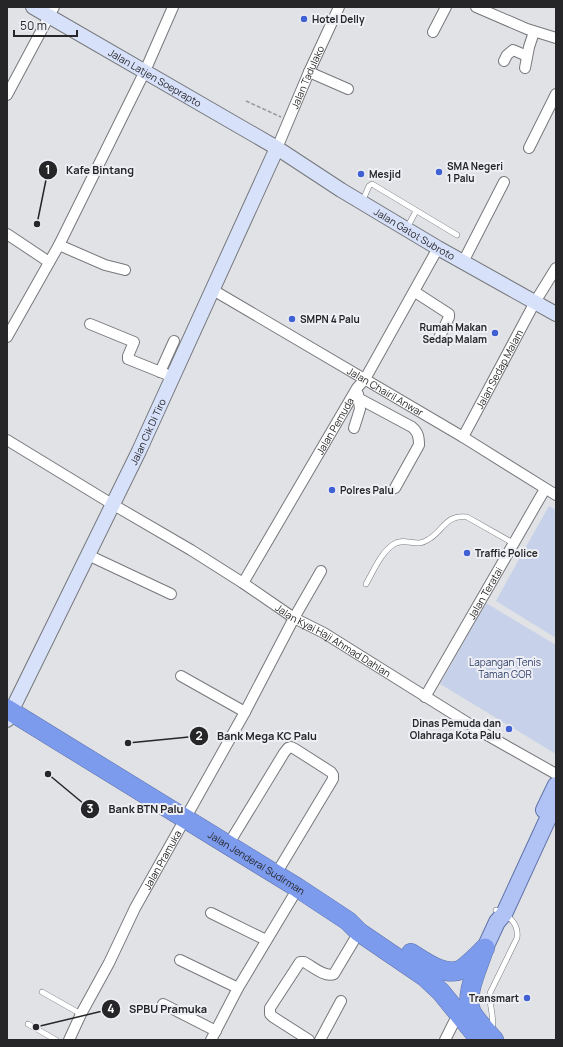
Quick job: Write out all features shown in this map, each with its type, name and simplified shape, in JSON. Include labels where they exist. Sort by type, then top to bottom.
[{"type":"highway","name":"Jalan Jenderal Sudirman","points":[[8,714],[185,818],[298,888],[425,976],[461,1008],[488,1039]]},
{"type":"highway","points":[[354,926],[364,924],[425,962],[439,969],[452,972],[461,969],[479,953]]},
{"type":"highway","points":[[461,1008],[459,991],[479,953]]},
{"type":"main road","points":[[499,915],[556,785]]},
{"type":"main road","points":[[479,953],[556,801]]},
{"type":"street","name":"Jalan Latjen Soeprapto","points":[[33,7],[51,12],[145,71],[277,148]]},
{"type":"street","points":[[7,337],[59,245],[145,71],[174,7]]},
{"type":"street","name":"Jalan Tadulako","points":[[277,148],[309,72],[339,7]]},
{"type":"street","points":[[434,32],[446,7]]},
{"type":"street","points":[[476,7],[534,32],[556,38]]},
{"type":"street","points":[[7,96],[51,12]]},
{"type":"street","points":[[525,68],[534,32]]},
{"type":"street","points":[[504,61],[513,50],[527,56]]},
{"type":"street","points":[[309,72],[348,90]]},
{"type":"street","points":[[529,148],[556,94]]},
{"type":"street","name":"Jalan Gatot Subroto","points":[[277,148],[406,230],[556,314]]},
{"type":"street","name":"Jalan Cik Di Tiro","points":[[8,714],[139,452],[167,375],[213,290],[277,148]]},
{"type":"street","points":[[463,262],[504,182]]},
{"type":"street","points":[[7,234],[49,262]]},
{"type":"street","points":[[59,245],[105,265],[126,270]]},
{"type":"street","name":"Jalan Pemuda","points":[[243,583],[358,393],[438,248]]},
{"type":"street","name":"Jalan Sedap Malam","points":[[464,437],[535,302],[556,268]]},
{"type":"street","name":"Jalan Chairil Anwar","points":[[213,290],[464,437],[556,495]]},
{"type":"street","points":[[415,292],[449,314],[439,338]]},
{"type":"street","points":[[90,324],[134,342],[128,359],[167,375],[174,342]]},
{"type":"street","points":[[354,428],[360,409],[358,393]]},
{"type":"street","points":[[358,393],[416,431],[419,439],[418,445],[395,488]]},
{"type":"street","name":"Jalan Kyai Haji Ahmad Dahlan","points":[[7,440],[112,504],[192,550],[294,618],[324,633],[487,735],[556,774]]},
{"type":"street","name":"Jalan Teratai","points":[[425,697],[545,489]]},
{"type":"street","points":[[88,555],[171,594]]},
{"type":"street","name":"Jalan Pramuka","points":[[73,1039],[81,1014],[109,963],[135,908],[245,712],[294,618],[321,572]]},
{"type":"street","points":[[181,676],[245,712]]},
{"type":"street","points":[[228,845],[284,753],[288,748],[292,747],[331,772],[333,778],[276,874]]},
{"type":"street","points":[[163,1004],[213,1035],[238,988],[298,888]]},
{"type":"street","points":[[211,913],[266,940]]},
{"type":"street","points":[[309,1040],[273,1017],[270,1014],[270,1008],[300,962],[304,962],[326,975],[331,976],[334,974],[354,926]]},
{"type":"street","points":[[180,960],[238,988]]},
{"type":"street","points":[[320,1040],[341,1001]]},
{"type":"street","points":[[445,1040],[461,1008]]},
{"type":"lane","points":[[362,202],[369,186],[372,184],[457,236]]},
{"type":"lane","points":[[406,230],[416,212]]},
{"type":"lane","points":[[366,584],[383,555],[394,544],[403,541],[419,543],[431,538],[443,525],[461,516],[467,517],[513,543]]},
{"type":"lane","points":[[488,1039],[494,1024],[490,1003],[490,993],[517,938],[518,932],[514,922],[499,915]]},
{"type":"lane","points":[[42,992],[81,1014]]},
{"type":"lane","points":[[28,1024],[56,1040]]},
{"type":"path","points":[[246,101],[288,120]]},
{"type":"green space","points":[[549,506],[556,510],[556,638],[496,601]]},
{"type":"green space","name":"Lapangan Tenis Taman GOR","points":[[486,603],[556,645],[556,754],[440,684]]},
{"type":"place","name":"Hotel Delly","points":[[304,19]]},
{"type":"place","name":"SMA Negeri 1 Palu","points":[[439,172]]},
{"type":"place","name":"Mesjid","points":[[361,174]]},
{"type":"place","name":"Kafe Bintang","points":[[37,224]]},
{"type":"place","name":"SMPN 4 Palu","points":[[292,319]]},
{"type":"place","name":"Rumah Makan Sedap Malam","points":[[495,333]]},
{"type":"place","name":"Polres Palu","points":[[332,490]]},
{"type":"place","name":"Traffic Police","points":[[467,553]]},
{"type":"place","name":"Dinas Pemuda dan Olahraga Kota Palu","points":[[509,729]]},
{"type":"place","name":"Bank Mega KC Palu","points":[[128,743]]},
{"type":"place","name":"Bank BTN Palu","points":[[48,774]]},
{"type":"place","name":"Transmart","points":[[527,998]]},
{"type":"place","name":"SPBU Pramuka","points":[[36,1027]]}]
